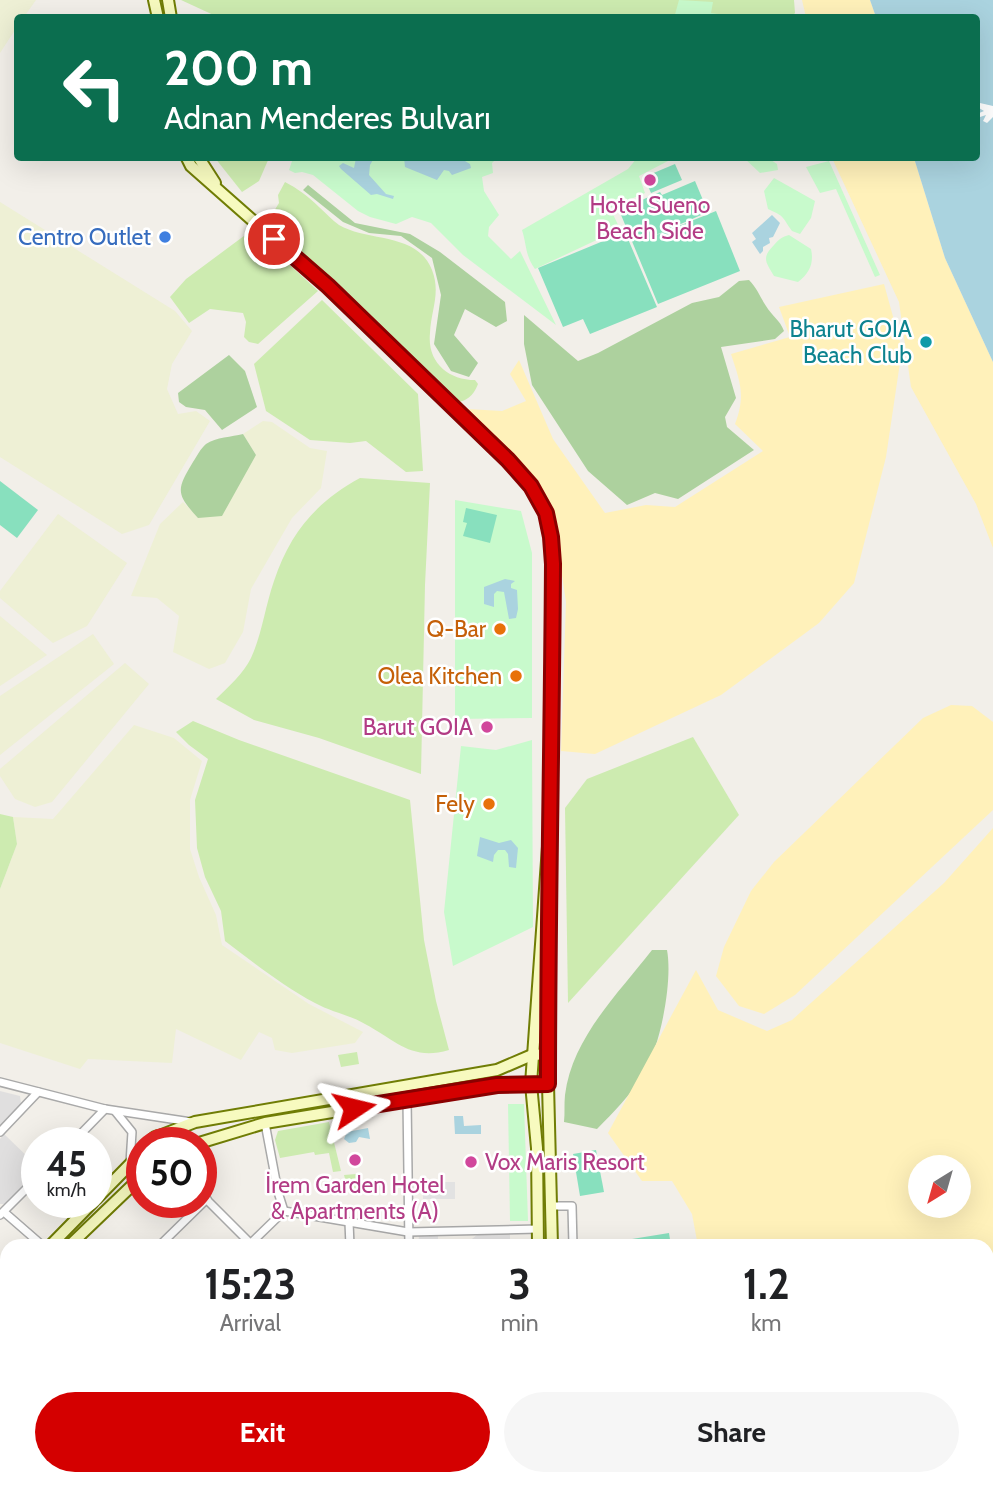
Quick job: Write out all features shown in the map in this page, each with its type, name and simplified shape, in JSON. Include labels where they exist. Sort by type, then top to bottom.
[{"type":"main road","points":[[188,161],[328,286],[508,460],[540,499],[546,513],[553,564],[551,805],[531,1084],[537,1148],[538,1239]]},
{"type":"main road","points":[[202,161],[220,191]]},
{"type":"main road","points":[[548,871],[548,1084],[552,1239]]},
{"type":"main road","points":[[182,1127],[195,1122],[497,1070],[532,1055],[548,1054]]},
{"type":"main road","points":[[217,1138],[265,1123],[407,1099],[497,1085],[548,1084]]},
{"type":"main road","points":[[112,1183],[126,1167]]},
{"type":"main road","points":[[76,1239],[126,1191]]},
{"type":"main road","points":[[57,1239],[78,1218]]},
{"type":"street","points":[[0,1082],[114,1111],[195,1122]]},
{"type":"street","points":[[0,1132],[38,1092]]},
{"type":"street","points":[[407,1099],[408,1239]]},
{"type":"street","points":[[88,1127],[105,1109]]},
{"type":"street","points":[[114,1111],[128,1127]]},
{"type":"street","points":[[265,1123],[284,1211]]},
{"type":"street","points":[[21,1194],[2,1213],[34,1239]]},
{"type":"street","points":[[551,1206],[572,1206],[573,1239]]},
{"type":"street","points":[[217,1210],[243,1239]]},
{"type":"street","points":[[284,1211],[408,1232],[538,1229]]},
{"type":"street","points":[[255,1239],[284,1211]]},
{"type":"street","points":[[165,1239],[184,1218]]},
{"type":"street","points":[[349,1222],[350,1239]]},
{"type":"shaded area","points":[[0,1091],[20,1096],[21,1104],[0,1126]]},
{"type":"shaded area","points":[[4,1134],[21,1150],[21,1189],[6,1204],[0,1204],[0,1139]]},
{"type":"shaded area","points":[[423,1182],[455,1182],[455,1199],[423,1199]]},
{"type":"shaded area","points":[[510,1234],[510,1239],[472,1239],[477,1235]]},
{"type":"shaded area","points":[[438,1235],[438,1239],[419,1239],[419,1236]]},
{"type":"green space","points":[[0,0],[36,0],[26,14],[14,14],[14,32],[0,53]]},
{"type":"green space","points":[[181,0],[794,0],[795,13],[794,14],[211,14]]},
{"type":"green space","points":[[679,0],[713,2],[711,13],[718,14],[675,14]]},
{"type":"green space","points":[[217,161],[268,161],[259,181],[242,192]]},
{"type":"green space","points":[[292,161],[494,161],[493,173],[482,177],[484,191],[499,215],[489,227],[488,236],[511,259],[520,251],[556,325],[463,255],[431,223],[412,217],[396,224],[370,217],[358,211],[313,175],[289,170]]},
{"type":"green space","points":[[635,161],[668,161],[639,176],[645,193],[610,208],[620,229],[535,269],[528,255],[522,230],[628,169]]},
{"type":"green space","points":[[747,161],[772,161],[777,164],[778,170],[760,173]]},
{"type":"green space","points":[[829,161],[880,275],[875,277],[836,189],[820,193],[806,167]]},
{"type":"green space","points":[[675,164],[682,180],[651,193],[644,177]]},
{"type":"green space","points":[[774,178],[815,201],[811,218],[800,234],[792,231],[781,216],[768,209],[764,191]]},
{"type":"green space","points":[[695,181],[708,212],[649,238],[716,211],[740,271],[658,304],[619,210],[660,192],[662,195]]},
{"type":"green space","points":[[285,182],[307,196],[339,225],[404,244],[425,258],[432,270],[436,286],[430,333],[432,353],[448,373],[475,380],[478,384],[471,396],[452,402],[294,251],[268,221],[279,203],[278,195]]},
{"type":"green space","points":[[308,185],[355,223],[410,234],[440,252],[505,302],[507,321],[496,327],[465,309],[454,335],[478,363],[469,377],[451,371],[434,344],[441,295],[432,258],[401,236],[369,233],[343,222],[303,190]]},
{"type":"green space","points":[[0,202],[175,311],[192,331],[172,364],[167,389],[178,414],[196,411],[210,421],[149,525],[122,534],[0,457]]},
{"type":"green space","points":[[252,230],[318,291],[258,344],[249,342],[244,337],[246,322],[243,313],[210,309],[189,323],[170,297],[186,279]]},
{"type":"green space","points":[[625,232],[657,307],[590,334],[583,319],[563,327],[538,268]]},
{"type":"green space","points":[[789,235],[811,249],[810,267],[798,282],[774,276],[766,260],[767,253],[776,243]]},
{"type":"green space","points":[[749,280],[784,331],[775,339],[721,347],[736,398],[725,417],[727,427],[754,450],[678,499],[655,493],[627,505],[588,471],[532,385],[524,344],[524,315],[578,361],[692,303],[719,297],[739,281]]},
{"type":"green space","points":[[322,300],[418,394],[423,471],[406,472],[366,441],[350,443],[310,440],[266,411],[254,364]]},
{"type":"green space","points":[[229,355],[245,371],[257,407],[222,430],[205,410],[186,407],[179,402],[178,393]]},
{"type":"green space","points":[[263,421],[272,422],[310,448],[327,451],[321,488],[292,518],[251,589],[243,632],[225,663],[209,669],[173,652],[179,616],[157,598],[131,596],[160,524],[183,502],[199,518],[256,455],[243,434]]},
{"type":"green space","points":[[243,434],[256,455],[222,516],[198,518],[182,497],[181,486],[187,471],[206,444]]},
{"type":"green space","points":[[360,478],[430,483],[421,774],[319,738],[254,720],[216,699],[251,658],[280,564],[297,534],[330,497]]},
{"type":"green space","points":[[0,481],[38,510],[17,538],[0,525]]},
{"type":"green space","points":[[455,500],[521,511],[532,553],[532,718],[455,719]]},
{"type":"green space","points":[[466,508],[497,515],[490,543],[463,536],[467,523],[463,522]]},
{"type":"green space","points":[[58,514],[127,563],[87,626],[53,643],[0,598],[0,591]]},
{"type":"green space","points":[[0,616],[47,655],[0,686]]},
{"type":"green space","points":[[93,634],[114,664],[0,755],[0,696]]},
{"type":"green space","points":[[125,663],[149,684],[52,802],[35,807],[15,799],[0,776],[0,769]]},
{"type":"green space","points":[[193,721],[239,740],[410,800],[424,940],[449,1050],[424,1053],[405,1048],[359,1021],[303,996],[225,941],[221,911],[205,877],[197,848],[195,800],[208,759],[176,732]]},
{"type":"green space","points":[[134,725],[174,738],[202,761],[190,800],[190,849],[216,915],[222,945],[309,1004],[363,1032],[355,1043],[292,1053],[275,1050],[272,1038],[259,1032],[241,1060],[176,1029],[172,1063],[88,1059],[80,1069],[0,1043],[0,889],[17,844],[13,817],[53,819]]},
{"type":"green space","points":[[693,737],[739,815],[568,1003],[565,808],[587,779]]},
{"type":"green space","points":[[532,740],[533,927],[453,966],[444,912],[461,746],[496,750]]},
{"type":"green space","points":[[0,814],[13,817],[17,844],[0,889]]},
{"type":"green space","points":[[652,950],[667,950],[667,996],[655,1049],[643,1075],[616,1110],[597,1129],[564,1122],[569,1074],[577,1054],[598,1018]]},
{"type":"green space","points":[[357,1052],[359,1064],[341,1067],[338,1055]]},
{"type":"green space","points":[[508,1104],[524,1104],[528,1221],[510,1221]]},
{"type":"green space","points":[[329,1122],[341,1171],[333,1172],[329,1153],[315,1155],[314,1152],[280,1158],[275,1140],[278,1131]]},
{"type":"green space","points":[[596,1150],[604,1192],[580,1196],[573,1154]]},
{"type":"green space","points":[[356,1174],[359,1184],[357,1191],[350,1190],[344,1175]]},
{"type":"green space","points":[[669,1233],[670,1239],[632,1239]]},
{"type":"sand","points":[[802,0],[870,0],[875,14],[805,14]]},
{"type":"sand","points":[[833,161],[915,161],[945,258],[993,362],[993,548],[976,504],[911,387],[899,302]]},
{"type":"sand","points":[[884,284],[902,349],[886,457],[854,583],[819,623],[721,695],[595,754],[561,751],[566,602],[552,508],[530,472],[467,409],[502,411],[526,401],[510,374],[519,360],[553,439],[605,513],[646,505],[675,507],[763,451],[735,424],[741,396],[731,354],[790,337],[779,307]]},
{"type":"sand","points":[[951,705],[972,706],[993,722],[993,810],[795,995],[764,1014],[739,1006],[716,976],[724,947],[751,891],[774,862],[923,718]]},
{"type":"sand","points":[[993,828],[993,1239],[697,1239],[692,1214],[672,1181],[642,1181],[608,1133],[696,970],[718,1010],[767,1031],[792,1020],[944,883]]},
{"type":"water","points":[[870,0],[993,0],[993,362],[945,258],[915,161],[980,161],[980,14],[875,14]]},
{"type":"water","points":[[355,161],[372,161],[369,175],[386,194],[394,196],[393,199],[371,195],[339,166],[343,163],[354,168]]},
{"type":"water","points":[[404,161],[465,161],[471,168],[452,175],[444,170],[437,180],[405,167]]},
{"type":"water","points":[[772,215],[780,223],[773,237],[769,238],[770,243],[763,247],[760,254],[752,242],[756,239],[752,233]]},
{"type":"water","points":[[505,579],[515,581],[511,588],[517,590],[516,618],[509,619],[504,592],[497,591],[494,594],[494,607],[484,604],[484,587]]},
{"type":"water","points":[[480,837],[499,843],[511,840],[518,848],[516,868],[509,867],[505,850],[498,850],[493,862],[477,856]]},
{"type":"water","points":[[454,1116],[463,1116],[464,1126],[481,1125],[481,1134],[455,1134]]},
{"type":"water","points":[[368,1128],[370,1139],[359,1137],[356,1142],[349,1143],[344,1139],[347,1132]]},
{"type":"pier","points":[[980,103],[993,106],[993,117],[987,123],[983,121],[986,115],[980,117],[980,113],[984,111],[980,109]]},
{"type":"place","name":"Hotel Sueno Beach Side","points":[[650,180]]},
{"type":"place","name":"Centro Outlet","points":[[165,237]]},
{"type":"place","name":"Bharut GOIA Beach Club","points":[[926,342]]},
{"type":"place","name":"Q-Bar","points":[[500,629]]},
{"type":"place","name":"Olea Kitchen","points":[[516,676]]},
{"type":"place","name":"Barut GOIA","points":[[487,727]]},
{"type":"place","name":"Fely","points":[[489,804]]},
{"type":"place","name":"İrem Garden Hotel & Apartments (A)","points":[[355,1160]]},
{"type":"place","name":"Vox Maris Resort","points":[[471,1162]]},
{"type":"route","points":[[274,239],[328,286],[508,460],[540,499],[551,537],[552,754],[548,871],[548,1084],[497,1085],[354,1108]]}]
